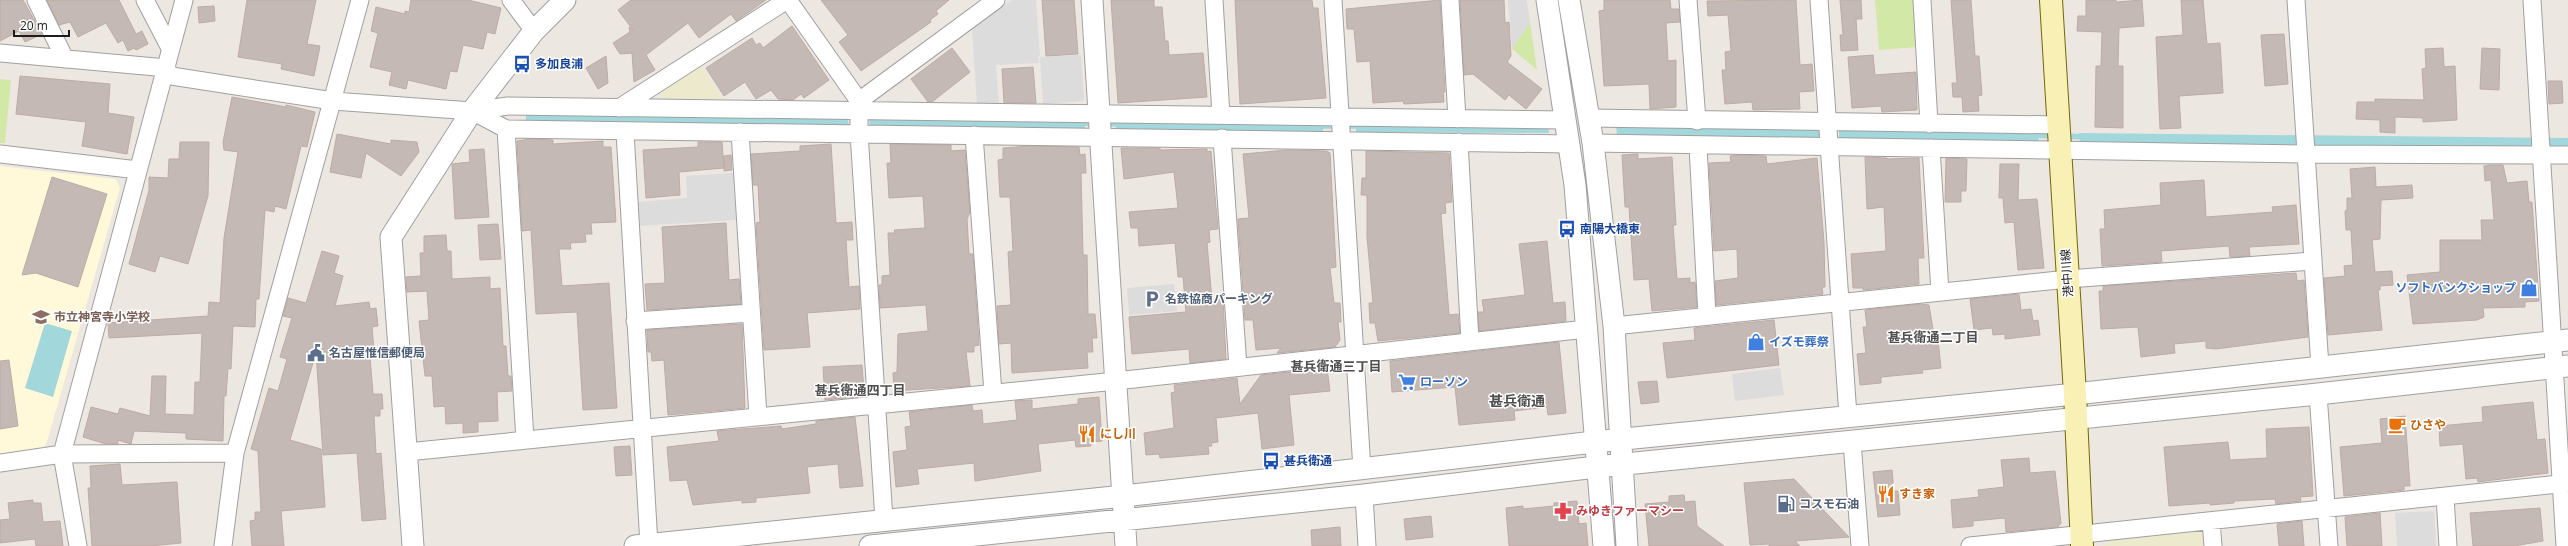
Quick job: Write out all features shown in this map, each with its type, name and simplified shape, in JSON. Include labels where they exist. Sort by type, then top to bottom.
[{"type":"main road","name":"港中川線","points":[[2051,0],[2075,394],[2082,540]]},
{"type":"street","points":[[36,0],[65,59]]},
{"type":"street","points":[[145,0],[170,48]]},
{"type":"street","points":[[78,546],[62,454],[184,0]]},
{"type":"street","points":[[223,546],[235,453],[360,0]]},
{"type":"street","points":[[510,0],[534,31]]},
{"type":"street","points":[[413,546],[391,237],[472,110],[534,31],[565,0]]},
{"type":"street","points":[[619,108],[787,0],[859,119],[884,520]]},
{"type":"street","points":[[859,119],[996,0]]},
{"type":"street","points":[[1092,0],[1126,546]]},
{"type":"street","points":[[1214,0],[1221,115]]},
{"type":"street","points":[[1333,0],[1362,470]]},
{"type":"street","points":[[1450,0],[1457,119]]},
{"type":"street","points":[[1547,0],[1575,185],[1596,467],[1604,546]]},
{"type":"street","points":[[1569,0],[1593,143],[1614,326],[1627,546]]},
{"type":"street","points":[[1688,0],[1697,121]]},
{"type":"street","points":[[1820,0],[1842,302],[1848,416]]},
{"type":"street","points":[[1922,0],[1929,124]]},
{"type":"street","points":[[2296,0],[2320,367]]},
{"type":"street","points":[[2532,0],[2542,147],[2561,341],[2565,483],[2565,546]]},
{"type":"street","points":[[0,54],[65,59],[166,71],[333,101],[472,110],[508,106],[619,108],[859,119],[1100,126],[1222,138],[1342,138],[1570,144]]},
{"type":"street","points":[[472,110],[506,129],[625,132],[740,132],[859,119],[974,135],[1221,115],[1341,119],[1566,120]]},
{"type":"street","points":[[1589,118],[1697,121],[1830,134],[1931,148],[2059,136]]},
{"type":"street","points":[[1593,143],[1698,146],[1929,124],[2059,136],[2305,144],[2542,147],[2568,155]]},
{"type":"street","points":[[506,129],[525,440]]},
{"type":"street","points":[[625,132],[642,428],[642,545],[1124,496],[1362,470],[1594,442],[2075,394],[2561,341]]},
{"type":"street","points":[[740,132],[758,416]]},
{"type":"street","points":[[974,135],[993,393]]},
{"type":"street","points":[[1222,138],[1238,367]]},
{"type":"street","points":[[1459,142],[1470,341]]},
{"type":"street","points":[[1698,146],[1707,316]]},
{"type":"street","points":[[1931,148],[1940,292]]},
{"type":"street","points":[[0,154],[138,170]]},
{"type":"street","points":[[1614,326],[2068,279],[2312,261]]},
{"type":"street","points":[[635,320],[751,313]]},
{"type":"street","points":[[407,452],[1116,381],[1354,353],[1586,329]]},
{"type":"street","points":[[880,545],[1125,521],[1364,495],[1622,464],[2318,394],[2562,367]]},
{"type":"street","points":[[2318,394],[2329,546]]},
{"type":"street","points":[[1852,442],[1860,546]]},
{"type":"street","points":[[0,463],[62,454],[235,453]]},
{"type":"street","points":[[1970,546],[2082,540],[2211,521],[2565,483]]},
{"type":"street","points":[[1364,495],[1367,546]]},
{"type":"street","points":[[2445,496],[2448,546]]},
{"type":"street","points":[[2211,521],[2213,546]]},
{"type":"shaded area","points":[[1012,0],[1036,0],[1040,56],[1038,56],[1039,63],[996,65],[999,105],[977,105],[972,29]]},
{"type":"shaded area","points":[[1508,0],[1527,0],[1530,22],[1512,49]]},
{"type":"shaded area","points":[[1081,55],[1084,101],[1043,104],[1040,57]]},
{"type":"shaded area","points":[[701,66],[723,99],[663,98],[661,90]]},
{"type":"shaded area","name":"市立神宮寺小学校","points":[[0,166],[116,179],[120,188],[46,445],[41,449],[0,454]]},
{"type":"shaded area","points":[[733,173],[736,220],[639,226],[638,202],[687,198],[686,176]]},
{"type":"shaded area","name":"名鉄協商パーキング","points":[[1174,284],[1177,311],[1129,315],[1127,288]]},
{"type":"shaded area","points":[[1780,368],[1784,395],[1735,401],[1732,374]]},
{"type":"shaded area","points":[[2434,511],[2436,546],[2397,546],[2395,513]]},
{"type":"shaded area","points":[[2197,529],[2203,535],[2204,546],[2104,546],[2109,538]]},
{"type":"green space","points":[[1875,0],[1913,0],[1917,47],[1879,50]]},
{"type":"green space","points":[[1530,22],[1537,70],[1512,49]]},
{"type":"green space","points":[[0,79],[11,80],[5,143],[0,143]]},
{"type":"water","points":[[526,112],[848,118],[849,127],[526,121]]},
{"type":"water","points":[[869,119],[1085,120],[1085,129],[870,128]]},
{"type":"water","points":[[1115,121],[1323,124],[1323,132],[1116,129]]},
{"type":"water","points":[[1356,124],[1548,124],[1549,133],[1356,132]]},
{"type":"water","points":[[1616,125],[1818,129],[1820,138],[1617,135]]},
{"type":"water","points":[[1839,130],[2038,133],[2039,143],[1839,139]]},
{"type":"water","points":[[2079,133],[2568,138],[2568,147],[2080,143]]},
{"type":"water","points":[[45,323],[72,331],[53,397],[25,388]]},
{"type":"building","points":[[0,0],[23,0],[42,34],[25,42],[19,31],[0,41]]},
{"type":"building","points":[[47,0],[119,0],[136,34],[142,31],[148,44],[136,50],[134,48],[128,51],[123,40],[118,43],[106,23],[78,37],[70,22],[59,25]]},
{"type":"building","points":[[247,0],[316,0],[307,44],[320,46],[314,76],[281,69],[282,64],[238,57]]},
{"type":"building","points":[[411,0],[468,0],[501,8],[495,34],[487,32],[483,49],[463,45],[457,72],[450,71],[446,89],[408,80],[406,89],[389,85],[392,72],[370,67],[378,33],[371,31],[376,7],[405,14],[405,11],[409,12]]},
{"type":"building","points":[[631,0],[766,0],[736,21],[731,14],[699,38],[688,23],[646,55],[655,70],[634,82],[632,53],[620,54],[613,43],[630,32],[629,27],[633,30],[618,10]]},
{"type":"building","points":[[821,0],[949,0],[936,11],[938,14],[930,20],[931,22],[861,71],[839,42],[848,35]]},
{"type":"building","points":[[1042,0],[1074,0],[1078,54],[1046,56]]},
{"type":"building","points":[[1111,0],[1154,0],[1154,7],[1162,7],[1165,41],[1168,41],[1169,55],[1203,53],[1207,97],[1118,103]]},
{"type":"building","points":[[1235,0],[1312,0],[1313,8],[1318,8],[1326,98],[1240,104]]},
{"type":"building","points":[[1440,0],[1445,92],[1443,92],[1444,102],[1404,104],[1403,101],[1373,103],[1370,61],[1357,62],[1354,29],[1347,29],[1346,9]]},
{"type":"building","points":[[1460,0],[1504,0],[1505,23],[1509,22],[1511,56],[1507,62],[1542,89],[1526,109],[1509,95],[1505,100],[1473,74],[1464,75]]},
{"type":"building","points":[[1604,0],[1670,0],[1671,9],[1679,9],[1680,22],[1666,23],[1668,61],[1676,60],[1676,107],[1650,109],[1649,84],[1604,86],[1599,11],[1604,10]]},
{"type":"building","points":[[1796,0],[1800,65],[1812,64],[1814,91],[1799,92],[1800,109],[1753,110],[1752,102],[1725,104],[1722,70],[1726,70],[1725,52],[1731,51],[1728,15],[1708,16],[1707,1]]},
{"type":"building","points":[[1840,0],[1861,0],[1862,19],[1856,19],[1858,50],[1841,51],[1840,35],[1843,35]]},
{"type":"building","points":[[1951,0],[1971,0],[1975,56],[1979,56],[1982,95],[1978,96],[1979,111],[1963,112],[1962,97],[1953,97],[1952,83],[1957,83]]},
{"type":"building","points":[[2086,0],[2116,0],[2116,2],[2142,0],[2144,26],[2119,28],[2118,66],[2123,66],[2123,128],[2095,127],[2096,66],[2101,66],[2102,32],[2077,31],[2078,16],[2086,16]]},
{"type":"building","points":[[2181,0],[2203,0],[2207,44],[2220,43],[2223,93],[2179,96],[2181,128],[2160,129],[2156,37],[2183,35]]},
{"type":"building","points":[[214,6],[215,21],[199,23],[198,7]]},
{"type":"building","points":[[792,26],[829,80],[804,98],[801,94],[793,100],[778,99],[771,90],[756,99],[745,82],[724,96],[706,68],[752,38],[756,45],[760,43],[763,48]]},
{"type":"building","points":[[2284,34],[2288,84],[2265,86],[2261,35]]},
{"type":"building","points":[[952,48],[970,72],[932,102],[928,102],[911,79]]},
{"type":"building","points":[[2443,48],[2444,67],[2455,66],[2457,120],[2423,122],[2423,118],[2395,117],[2395,133],[2380,132],[2380,120],[2356,119],[2357,102],[2375,102],[2375,99],[2424,100],[2422,69],[2426,68],[2425,49]]},
{"type":"building","points":[[2482,48],[2500,49],[2499,90],[2480,89]]},
{"type":"building","points":[[1873,55],[1875,75],[1916,72],[1917,110],[1882,112],[1881,106],[1852,108],[1848,57]]},
{"type":"building","points":[[606,56],[608,83],[598,89],[586,68]]},
{"type":"building","points":[[1033,67],[1036,103],[1004,103],[1002,69]]},
{"type":"building","points":[[20,76],[110,84],[108,113],[134,117],[127,154],[82,146],[86,122],[16,114]]},
{"type":"building","points":[[2548,81],[2562,81],[2563,103],[2549,104]]},
{"type":"building","points":[[232,97],[286,107],[286,105],[315,112],[307,147],[301,146],[286,209],[275,206],[274,212],[265,210],[259,299],[256,299],[255,327],[233,326],[231,369],[228,368],[226,396],[224,396],[223,441],[186,439],[186,433],[134,431],[131,444],[118,440],[118,444],[106,444],[83,437],[91,407],[118,414],[120,408],[150,416],[152,376],[166,376],[165,414],[194,415],[195,382],[200,382],[202,333],[109,338],[108,323],[208,316],[209,302],[220,303],[224,238],[238,152],[224,150],[223,142]]},
{"type":"building","points":[[337,134],[391,144],[391,140],[417,142],[419,152],[401,176],[366,153],[361,178],[330,172]]},
{"type":"building","points":[[530,139],[553,140],[553,144],[603,141],[603,147],[611,147],[616,222],[591,223],[592,234],[585,234],[586,242],[570,243],[571,249],[559,249],[562,286],[609,283],[617,408],[583,410],[577,312],[536,314],[531,230],[522,231],[517,141]]},
{"type":"building","points":[[180,142],[209,142],[208,196],[188,264],[160,256],[155,272],[129,264],[149,190],[149,177],[168,178],[169,159],[179,159]]},
{"type":"building","points":[[698,142],[722,142],[724,168],[679,172],[680,195],[646,198],[643,150],[698,147]]},
{"type":"building","points":[[831,144],[836,223],[852,222],[853,240],[846,240],[849,287],[859,286],[860,309],[807,313],[810,347],[764,350],[756,223],[760,222],[758,185],[753,185],[751,154],[800,151],[800,146]]},
{"type":"building","points":[[890,144],[951,145],[951,151],[965,150],[970,212],[967,219],[969,254],[973,254],[979,345],[974,346],[974,352],[966,352],[970,386],[894,391],[893,373],[897,372],[898,334],[928,331],[926,305],[880,308],[879,285],[882,285],[882,276],[890,275],[888,233],[895,233],[894,230],[925,228],[923,196],[889,198],[887,163],[891,163]]},
{"type":"building","points":[[1030,146],[1079,147],[1080,155],[1085,154],[1086,173],[1081,173],[1083,255],[1087,255],[1088,314],[1095,314],[1097,338],[1092,338],[1093,352],[1087,352],[1088,368],[1012,373],[1011,343],[999,344],[997,306],[1011,305],[1008,252],[1013,251],[1010,197],[1000,197],[998,160],[1003,159],[1003,148]]},
{"type":"building","points":[[1121,148],[1160,148],[1160,150],[1207,149],[1207,152],[1211,151],[1218,229],[1209,230],[1210,242],[1207,243],[1212,300],[1223,299],[1226,359],[1190,363],[1189,349],[1132,354],[1129,317],[1186,312],[1183,277],[1178,277],[1175,243],[1139,246],[1138,228],[1131,228],[1129,212],[1178,208],[1174,172],[1124,179]]},
{"type":"building","points":[[484,149],[489,217],[455,219],[452,164],[470,162],[469,150]]},
{"type":"building","points":[[1287,150],[1327,151],[1330,153],[1336,267],[1330,268],[1334,303],[1340,303],[1341,322],[1338,322],[1340,340],[1335,347],[1277,353],[1281,348],[1256,350],[1253,320],[1245,320],[1238,219],[1249,218],[1243,154]]},
{"type":"building","points":[[1366,151],[1449,153],[1452,202],[1445,203],[1446,213],[1441,214],[1449,315],[1458,314],[1460,333],[1378,341],[1375,323],[1370,323],[1369,303],[1373,303],[1367,237],[1367,195],[1361,195],[1362,178],[1366,178]]},
{"type":"building","points":[[1638,154],[1638,159],[1672,157],[1676,225],[1673,225],[1677,279],[1690,278],[1690,283],[1695,282],[1697,307],[1652,311],[1649,279],[1634,280],[1629,207],[1625,207],[1622,155]]},
{"type":"building","points":[[731,155],[732,170],[724,171],[724,156]]},
{"type":"building","points":[[1730,156],[1766,156],[1767,164],[1817,158],[1824,242],[1825,287],[1822,287],[1823,294],[1716,305],[1715,281],[1738,278],[1737,249],[1714,251],[1709,163],[1731,162]]},
{"type":"building","points":[[1865,157],[1887,159],[1919,158],[1924,258],[1918,258],[1919,284],[1863,290],[1863,288],[1853,288],[1851,254],[1886,251],[1884,207],[1867,209]]},
{"type":"building","points":[[1946,158],[1967,159],[1966,191],[1961,191],[1961,202],[1945,202]]},
{"type":"building","points":[[2000,164],[2019,164],[2018,200],[2037,199],[2044,268],[2018,270],[2014,222],[2005,223],[2003,198],[1999,198]]},
{"type":"building","points":[[2503,165],[2507,183],[2527,181],[2529,202],[2532,202],[2539,301],[2525,302],[2525,307],[2483,308],[2484,317],[2477,320],[2413,324],[2407,275],[2440,272],[2440,240],[2482,240],[2481,220],[2494,220],[2491,180],[2485,181],[2484,166]]},
{"type":"building","points":[[2375,167],[2376,187],[2412,185],[2413,198],[2381,200],[2380,239],[2372,240],[2375,272],[2392,271],[2393,285],[2380,286],[2380,290],[2378,290],[2382,330],[2328,335],[2324,278],[2345,276],[2344,266],[2353,265],[2351,230],[2346,230],[2345,211],[2347,210],[2347,198],[2352,198],[2350,169]]},
{"type":"building","points":[[52,177],[107,194],[78,287],[36,273],[22,275]]},
{"type":"building","points":[[2204,180],[2206,217],[2273,212],[2272,207],[2296,205],[2299,244],[2249,247],[2250,256],[2230,257],[2229,246],[2161,251],[2162,262],[2102,266],[2100,229],[2105,229],[2104,210],[2161,205],[2160,183]]},
{"type":"building","points":[[726,223],[729,280],[739,279],[741,304],[647,310],[645,284],[665,283],[662,227]]},
{"type":"building","points":[[498,224],[501,259],[480,260],[478,225]]},
{"type":"building","points":[[446,235],[447,251],[451,251],[452,279],[490,277],[490,289],[500,288],[503,346],[506,346],[508,376],[511,376],[512,391],[497,392],[498,421],[478,422],[478,432],[463,433],[463,423],[446,424],[445,406],[434,407],[432,376],[425,376],[419,321],[429,320],[427,291],[407,292],[406,277],[421,276],[420,253],[424,253],[424,236]]},
{"type":"building","points":[[1547,241],[1553,303],[1565,302],[1566,321],[1479,331],[1478,312],[1484,312],[1482,300],[1525,295],[1519,244]]},
{"type":"building","points":[[322,251],[339,256],[334,273],[343,276],[335,306],[369,302],[370,309],[376,308],[378,326],[372,327],[374,351],[371,351],[370,357],[373,394],[382,394],[383,409],[380,409],[380,416],[374,416],[376,454],[381,453],[386,519],[362,521],[357,453],[323,455],[316,353],[290,440],[321,449],[325,507],[281,511],[284,546],[252,546],[250,521],[255,520],[255,512],[261,512],[258,451],[251,449],[269,388],[278,391],[287,359],[280,357],[292,318],[283,316],[288,298],[306,303]]},
{"type":"building","points":[[2296,273],[2297,281],[2304,280],[2308,337],[2216,349],[2206,348],[2206,341],[2174,344],[2175,353],[2141,357],[2138,327],[2101,329],[2099,291],[2103,291],[2103,286]]},
{"type":"building","points":[[2019,294],[2021,310],[2031,309],[2033,321],[2038,320],[2040,335],[2005,339],[2005,334],[1993,335],[1992,328],[1974,330],[1970,299]]},
{"type":"building","points":[[1920,304],[1929,305],[1935,341],[1938,340],[1941,368],[1922,370],[1923,373],[1881,377],[1881,383],[1860,385],[1857,354],[1866,353],[1863,327],[1867,327],[1865,310]]},
{"type":"building","points":[[1774,320],[1779,365],[1667,378],[1663,343],[1695,340],[1694,328]]},
{"type":"building","points":[[742,324],[745,408],[668,415],[664,360],[652,361],[651,352],[648,352],[647,330]]},
{"type":"building","points":[[1559,342],[1566,413],[1548,415],[1547,407],[1514,411],[1515,420],[1459,425],[1455,387],[1392,392],[1390,361]]},
{"type":"building","points":[[9,360],[18,426],[0,429],[0,361]]},
{"type":"building","points":[[862,365],[864,391],[858,397],[825,400],[823,367]]},
{"type":"building","points":[[1327,368],[1330,391],[1289,395],[1294,445],[1262,449],[1258,413],[1216,418],[1218,442],[1211,443],[1212,446],[1208,446],[1209,454],[1160,458],[1159,454],[1146,455],[1144,433],[1174,428],[1171,393],[1175,392],[1174,385],[1237,378],[1240,404],[1261,375]]},
{"type":"building","points":[[1657,381],[1659,402],[1641,404],[1638,382]]},
{"type":"building","points":[[1099,397],[1102,441],[1091,442],[1091,446],[1076,447],[1075,440],[1038,444],[1041,471],[975,481],[974,463],[917,469],[919,484],[896,487],[893,452],[907,450],[905,427],[911,426],[909,412],[972,405],[973,411],[982,410],[983,424],[1017,420],[1015,401],[1032,400],[1032,409],[1078,404],[1078,399]]},
{"type":"building","points":[[2533,402],[2537,440],[2545,439],[2548,473],[2478,482],[2477,478],[2466,479],[2463,444],[2440,446],[2439,426],[2483,422],[2482,407]]},
{"type":"building","points":[[2405,416],[2410,486],[2404,486],[2404,490],[2344,496],[2340,447],[2382,443],[2380,419]]},
{"type":"building","points":[[855,417],[863,486],[840,488],[838,464],[807,467],[810,493],[756,498],[756,502],[742,503],[742,500],[693,505],[687,480],[670,481],[667,447],[719,441],[717,431],[781,426],[782,429],[816,424],[816,421]]},
{"type":"building","points":[[2309,427],[2313,496],[2300,497],[2301,501],[2276,504],[2275,499],[2234,501],[2234,503],[2210,505],[2210,503],[2169,506],[2164,447],[2228,442],[2230,460],[2267,458],[2266,429]]},
{"type":"building","points":[[630,446],[632,475],[616,476],[614,447]]},
{"type":"building","points":[[2029,458],[2030,473],[2055,471],[2061,523],[2058,527],[2006,532],[2005,518],[1973,521],[1973,526],[1953,528],[1951,500],[1979,497],[1978,490],[2004,487],[2001,460]]},
{"type":"building","points":[[120,464],[122,485],[177,482],[181,543],[150,546],[92,546],[88,488],[91,488],[90,466]]},
{"type":"building","points":[[1892,470],[1894,491],[1898,491],[1900,515],[1878,517],[1873,472]]},
{"type":"building","points":[[1794,479],[1849,537],[1795,541],[1800,546],[1769,546],[1769,544],[1750,545],[1744,483]]},
{"type":"building","points":[[1684,495],[1685,502],[1695,501],[1697,526],[1724,546],[1649,546],[1645,504],[1669,502],[1669,496]]},
{"type":"building","points":[[33,500],[33,503],[41,503],[43,522],[60,521],[63,546],[36,546],[35,539],[0,543],[0,520],[10,519],[8,503]]},
{"type":"building","points":[[1577,501],[1579,524],[1586,523],[1588,546],[1509,546],[1506,508],[1523,506],[1523,509],[1554,506],[1554,503]]},
{"type":"building","points":[[2540,508],[2543,541],[2514,546],[2473,546],[2470,513]]},
{"type":"building","points":[[2380,513],[2382,546],[2347,546],[2345,517]]},
{"type":"building","points":[[1431,516],[1433,537],[1406,540],[1404,519]]},
{"type":"building","points":[[2302,521],[2304,546],[2279,546],[2277,524]]},
{"type":"building","points":[[1340,527],[1341,546],[1312,546],[1311,530]]},
{"type":"waterway","points":[[1077,123],[1123,124]]},
{"type":"waterway","points":[[1317,126],[1363,126]]},
{"type":"waterway","points":[[2030,135],[2056,136]]},
{"type":"waterway","points":[[2064,136],[2086,137]]},
{"type":"place","name":"多加良浦","points":[[522,64]]},
{"type":"place","name":"南陽大橋東","points":[[1567,229]]},
{"type":"place","name":"ソフトバンクショップ","points":[[2529,288]]},
{"type":"place","name":"名鉄協商パーキング","points":[[1152,299]]},
{"type":"place","name":"市立神宮寺小学校","points":[[41,317]]},
{"type":"place","name":"イズモ葬祭","points":[[1756,342]]},
{"type":"place","name":"名古屋惟信郵便局","points":[[316,353]]},
{"type":"place","name":"ローソン","points":[[1407,382]]},
{"type":"place","name":"ひさや","points":[[2397,425]]},
{"type":"place","name":"にし川","points":[[1087,434]]},
{"type":"place","name":"甚兵衛通","points":[[1271,461]]},
{"type":"place","name":"すき家","points":[[1886,494]]},
{"type":"place","name":"コスモ石油","points":[[1786,504]]},
{"type":"place","name":"みゆきファーマシー","points":[[1563,511]]},
{"type":"district","name":"甚兵衛通二丁目","points":[[1933,337]]},
{"type":"district","name":"甚兵衛通三丁目","points":[[1336,366]]},
{"type":"district","name":"甚兵衛通四丁目","points":[[860,390]]},
{"type":"district","name":"甚兵衛通","points":[[1517,401]]}]
